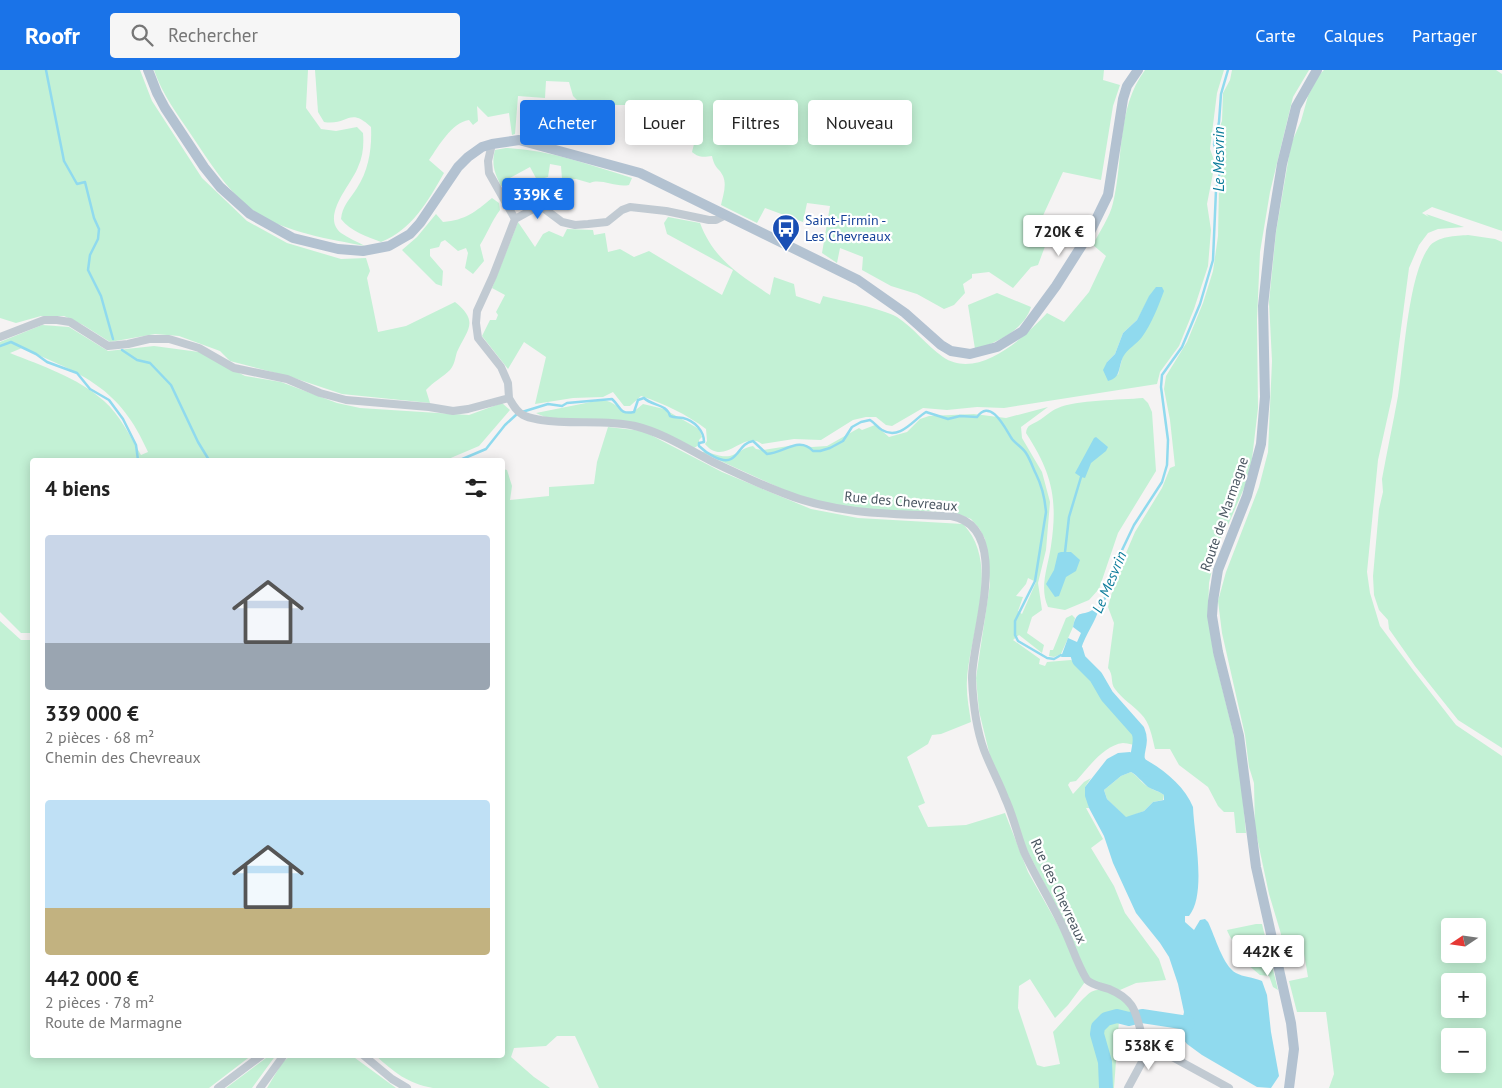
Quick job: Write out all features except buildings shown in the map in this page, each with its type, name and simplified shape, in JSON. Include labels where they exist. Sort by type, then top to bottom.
[{"type":"main road","points":[[148,70],[165,108],[204,167],[220,186],[255,217],[293,238],[311,244],[363,251],[380,249],[399,242],[420,223],[458,166],[468,157],[482,147],[519,140],[640,173],[858,280],[905,314],[930,338],[951,351],[970,354],[997,347],[1012,339],[1033,319],[1075,256],[1102,210],[1110,186],[1123,99],[1127,86],[1138,70]]},
{"type":"main road","name":"Route de Marmagne","points":[[1289,1088],[1294,1049],[1291,1024],[1256,867],[1240,736],[1215,634],[1212,600],[1218,570],[1247,496],[1262,444],[1265,397],[1263,306],[1271,231],[1282,164],[1296,107],[1317,70]]},
{"type":"street","points":[[492,144],[488,161],[489,173],[515,219]]},
{"type":"street","points":[[0,337],[44,320],[70,322],[108,346],[149,339],[169,339],[199,348],[234,368],[287,379],[320,393],[346,400],[429,407],[453,411],[468,410],[508,398],[508,382],[501,367],[478,338],[476,323],[477,311],[515,219],[538,207],[542,207],[562,222],[575,225],[607,222],[622,210],[630,207],[666,211],[704,220],[716,220],[726,215]]},
{"type":"street","name":"Rue des Chevreaux","points":[[508,398],[516,410],[523,415],[548,421],[576,424],[623,424],[638,427],[668,438],[784,494],[806,502],[875,514],[951,516],[972,525],[980,540],[986,572],[986,590],[972,677],[974,704],[983,749],[1005,798],[1023,850],[1065,929],[1081,971],[1093,985],[1108,989],[1124,997],[1132,1004],[1136,1011],[1145,1045]]},
{"type":"street","points":[[1128,1088],[1142,1062],[1145,1045],[1154,1047],[1229,1088]]},
{"type":"street","points":[[218,1088],[258,1058]]},
{"type":"street","points":[[260,1088],[282,1058]]},
{"type":"street","points":[[366,1058],[392,1080],[407,1088]]},
{"type":"green space","points":[[0,70],[140,70],[152,101],[202,178],[247,221],[287,243],[341,259],[366,258],[370,271],[367,278],[378,332],[406,326],[455,302],[467,315],[469,326],[452,368],[426,390],[430,403],[342,394],[291,377],[230,361],[220,351],[179,336],[155,334],[110,342],[83,325],[64,316],[41,316],[16,323],[0,318]]},
{"type":"green space","points":[[154,70],[308,70],[306,108],[321,129],[336,131],[357,127],[363,133],[363,150],[360,163],[339,200],[334,218],[335,226],[341,233],[365,246],[290,229],[262,216],[250,208],[233,192],[211,165],[171,104]]},
{"type":"green space","points":[[315,70],[1104,70],[1103,80],[1120,85],[1113,106],[1101,180],[1063,172],[1035,233],[1047,241],[1038,265],[1031,267],[1013,288],[989,272],[972,274],[972,278],[963,284],[965,293],[954,305],[944,309],[917,294],[891,286],[862,270],[863,257],[840,248],[837,263],[822,253],[830,206],[807,203],[803,222],[765,208],[757,223],[721,205],[725,187],[722,173],[714,164],[712,156],[699,156],[692,152],[694,145],[703,145],[703,100],[625,100],[625,105],[615,105],[615,100],[577,100],[573,96],[569,82],[546,81],[545,98],[518,96],[515,134],[512,135],[509,113],[488,117],[477,106],[478,121],[473,125],[469,120],[463,122],[451,130],[429,160],[444,173],[418,214],[402,230],[381,242],[354,230],[341,219],[345,206],[361,181],[367,166],[371,143],[371,127],[364,121],[353,117],[338,122],[324,122],[318,112]]},
{"type":"green space","points":[[1145,70],[1224,70],[1217,93],[1210,149],[1215,163],[1207,204],[1211,230],[1208,266],[1179,346],[1160,372],[1157,384],[1004,408],[977,407],[947,410],[923,408],[892,426],[886,425],[876,417],[866,417],[853,420],[821,440],[794,439],[762,444],[748,441],[727,451],[720,452],[712,450],[705,444],[707,441],[706,429],[675,410],[641,396],[630,406],[624,406],[613,392],[603,397],[573,398],[535,404],[546,357],[524,342],[508,369],[482,336],[490,320],[496,320],[498,315],[496,312],[505,295],[492,288],[518,222],[535,247],[543,234],[549,231],[563,237],[567,229],[593,230],[594,235],[605,233],[608,252],[620,249],[634,257],[649,251],[722,295],[733,270],[667,234],[664,223],[668,217],[700,223],[712,247],[720,257],[738,273],[770,295],[774,277],[794,284],[796,296],[820,304],[823,296],[872,308],[897,317],[943,357],[957,363],[971,364],[985,360],[1014,344],[1047,313],[1064,322],[1089,292],[1106,256],[1093,245],[1112,208],[1125,118],[1129,101]],"holes":[[[1152,292],[1123,355],[1118,375],[1107,362],[1115,354],[1123,333],[1137,320]]]},
{"type":"green space","points":[[1232,70],[1309,70],[1293,97],[1270,192],[1260,252],[1257,320],[1258,408],[1252,459],[1245,486],[1218,543],[1209,583],[1208,615],[1213,651],[1233,732],[1240,770],[1246,833],[1236,833],[1234,812],[1224,812],[1218,806],[1208,787],[1179,765],[1170,749],[1155,749],[1147,722],[1115,689],[1108,668],[1114,623],[1108,607],[1117,574],[1135,532],[1162,488],[1170,468],[1175,466],[1170,420],[1164,389],[1166,376],[1187,342],[1203,303],[1213,271],[1218,236],[1219,188],[1222,172],[1218,149],[1219,129],[1222,121],[1223,93],[1230,80]]},
{"type":"green space","points":[[1324,70],[1496,70],[1502,74],[1502,231],[1432,207],[1422,213],[1429,217],[1426,214],[1464,227],[1438,229],[1428,233],[1419,245],[1409,268],[1392,397],[1378,460],[1367,572],[1370,593],[1380,626],[1456,725],[1502,756],[1502,1088],[1329,1088],[1334,1074],[1326,1012],[1297,1012],[1289,981],[1308,977],[1302,942],[1281,944],[1281,934],[1269,894],[1255,828],[1254,783],[1249,767],[1245,735],[1222,633],[1218,601],[1226,572],[1259,487],[1268,452],[1272,361],[1269,302],[1276,232],[1291,144],[1301,121],[1308,96],[1319,75]]},
{"type":"green space","points":[[506,148],[554,155],[632,178],[629,185],[624,186],[599,182],[590,183],[576,179],[562,179],[561,166],[550,164],[548,177],[537,180],[530,167],[508,179],[505,183],[506,187],[501,186],[494,169],[493,160],[495,150]]},
{"type":"green space","points":[[492,198],[499,203],[500,210],[480,245],[484,261],[473,274],[465,268],[468,253],[466,248],[458,251],[445,240],[441,242],[439,247],[430,249],[430,256],[443,271],[442,286],[436,284],[402,250],[417,237],[436,214],[443,222],[458,219],[475,211]]},
{"type":"green space","points":[[1468,235],[1495,239],[1502,242],[1502,748],[1458,720],[1415,666],[1389,629],[1388,620],[1379,610],[1374,595],[1373,576],[1379,509],[1383,492],[1382,479],[1398,396],[1408,318],[1416,277],[1422,260],[1432,243],[1447,237]]},
{"type":"green space","points":[[997,293],[1031,307],[1016,329],[1001,339],[975,349],[968,305]]},
{"type":"green space","points":[[42,325],[69,327],[108,351],[154,346],[199,352],[245,376],[281,382],[337,403],[360,408],[469,415],[502,403],[510,410],[479,446],[451,458],[30,458],[30,633],[21,633],[0,612],[0,342]],"holes":[[[22,348],[63,366],[97,385],[112,397],[137,430],[148,452],[141,455],[115,413],[94,393],[59,373],[10,353]]]},
{"type":"green space","points":[[1143,398],[1148,403],[1152,412],[1156,471],[1118,533],[1099,589],[1089,600],[1065,610],[1048,607],[1045,599],[1044,584],[1053,529],[1053,500],[1047,474],[1035,447],[1026,433],[1027,428],[1052,411],[1066,405]]},
{"type":"green space","points":[[601,400],[612,403],[623,411],[632,413],[643,404],[664,409],[699,429],[702,437],[699,440],[699,445],[694,448],[644,426],[618,423],[574,422],[547,418],[536,413]]},
{"type":"green space","points":[[1048,407],[1021,427],[1022,438],[1042,472],[1050,502],[1046,550],[1038,583],[1042,610],[1032,617],[1027,633],[1044,645],[1042,653],[1019,635],[1013,640],[1040,659],[1039,664],[1045,666],[1047,662],[1071,660],[1090,668],[1107,700],[1132,728],[1143,734],[1145,742],[1143,746],[1123,743],[1109,748],[1076,781],[1070,782],[1068,785],[1073,794],[1084,782],[1091,778],[1085,787],[1089,808],[1086,808],[1103,839],[1091,848],[1114,886],[1125,913],[1159,959],[1166,980],[1136,983],[1120,990],[1093,982],[1084,970],[1067,927],[1027,850],[990,756],[979,711],[976,678],[990,584],[985,539],[979,528],[971,519],[950,511],[899,512],[857,509],[804,499],[701,452],[730,456],[753,446],[756,449],[763,450],[795,445],[827,446],[859,428],[862,430],[875,425],[889,437],[907,432],[920,419],[929,416],[974,414],[1006,418]],"holes":[[[1028,578],[1036,582],[1022,614],[1018,611],[1023,597],[1016,596],[1026,584]]]},
{"type":"green space","points":[[608,427],[643,431],[722,472],[811,509],[858,518],[963,524],[974,540],[980,558],[982,578],[967,680],[967,696],[971,722],[941,734],[932,735],[928,744],[907,757],[925,803],[918,806],[928,827],[966,825],[1005,813],[1028,872],[1063,934],[1085,982],[1068,1005],[1055,1018],[1030,979],[1019,986],[1018,1008],[1037,1065],[1044,1067],[1060,1064],[1053,1032],[1091,992],[1104,990],[1111,992],[1123,1000],[1135,1016],[1119,1020],[1114,1088],[599,1088],[575,1036],[557,1036],[546,1046],[514,1048],[511,1057],[550,1088],[433,1088],[408,1080],[378,1058],[505,1058],[505,470],[507,470],[512,486],[510,500],[549,496],[549,487],[594,484],[597,462]]},
{"type":"green space","points":[[1072,615],[1075,618],[1073,627],[1061,654],[1054,657],[1049,656],[1050,650],[1053,650],[1066,618]]},
{"type":"green space","points":[[0,621],[21,640],[30,640],[30,1058],[248,1058],[209,1088],[0,1088]]},
{"type":"green space","points":[[1131,772],[1147,787],[1164,795],[1163,800],[1153,802],[1144,811],[1126,818],[1107,799],[1104,790],[1121,776]]},
{"type":"green space","points":[[1262,924],[1278,990],[1273,987],[1269,976],[1260,975],[1247,964],[1244,955],[1227,930]]},
{"type":"green space","points":[[266,1058],[274,1058],[252,1088],[226,1088]]},
{"type":"green space","points":[[288,1058],[355,1058],[396,1088],[267,1088],[282,1063]]},
{"type":"water","points":[[1156,287],[1162,287],[1164,291],[1152,321],[1142,337],[1125,354],[1115,378],[1108,381],[1103,370],[1107,362],[1115,354],[1123,333],[1137,320],[1149,296]]},
{"type":"water","points":[[1096,437],[1108,447],[1106,451],[1091,463],[1085,478],[1081,477],[1075,473]]},
{"type":"water","points":[[1071,552],[1080,560],[1076,571],[1066,577],[1059,596],[1055,597],[1046,584],[1054,570],[1058,553]]},
{"type":"water","points":[[1094,609],[1098,612],[1080,654],[1073,657],[1061,657],[1068,638],[1077,642],[1081,633],[1073,627],[1076,617]]},
{"type":"water","points":[[1130,752],[1158,767],[1182,789],[1193,807],[1198,864],[1197,894],[1189,916],[1185,916],[1185,922],[1194,930],[1200,920],[1205,919],[1223,957],[1231,969],[1236,973],[1262,981],[1267,995],[1279,1076],[1271,1088],[1257,1087],[1202,1055],[1183,1039],[1180,1031],[1184,1012],[1178,984],[1169,957],[1136,913],[1085,796],[1085,787],[1107,759],[1118,753]],"holes":[[[1131,772],[1148,787],[1164,795],[1164,800],[1153,802],[1144,811],[1126,817],[1107,799],[1104,790],[1121,776]]]},
{"type":"waterway","points":[[46,70],[64,161],[77,184],[85,182],[94,218],[99,229],[98,239],[90,255],[88,270],[101,296],[113,339]]},
{"type":"waterway","name":"Le Mesvrin","points":[[1096,613],[1106,596],[1113,569],[1134,525],[1162,482],[1167,465],[1168,440],[1161,387],[1162,375],[1182,347],[1200,304],[1213,260],[1216,190],[1220,172],[1220,162],[1214,144],[1219,122],[1221,94],[1228,70]]},
{"type":"waterway","points":[[0,346],[11,342],[36,354],[47,362],[77,373],[90,389],[109,400],[123,419],[136,445],[138,458]]},
{"type":"waterway","points":[[122,350],[137,360],[150,363],[171,385],[198,442],[208,458]]},
{"type":"waterway","points":[[522,412],[548,404],[562,406],[567,403],[612,399],[621,410],[629,413],[634,412],[638,400],[644,398],[666,409],[670,416],[687,419],[695,424],[701,430],[704,438],[704,442],[699,443],[699,446],[714,457],[723,460],[731,459],[743,446],[753,441],[767,454],[797,445],[808,447],[813,451],[820,451],[843,441],[852,427],[870,420],[882,430],[895,433],[906,428],[926,412],[948,419],[960,416],[977,417],[982,412],[988,411],[993,413],[998,417],[1012,439],[1027,455],[1042,488],[1046,512],[1035,581],[1015,621],[1015,635],[1018,641],[1047,658],[1054,659],[1061,655]]},
{"type":"waterway","points":[[465,458],[486,449],[505,425],[517,414]]},
{"type":"waterway","points":[[1065,552],[1069,517],[1081,477]]},
{"type":"waterway","name":"Le Mesvrin","points":[[1076,650],[1079,660],[1096,677],[1107,696],[1138,731],[1140,737],[1138,760],[1145,770]]},
{"type":"waterway","name":"Le Mesvrin","points":[[1106,1088],[1105,1062],[1097,1034],[1098,1027],[1106,1019],[1117,1016],[1129,1019],[1142,1016],[1188,1023]]},
{"type":"place","name":"Saint-Firmin - Les Chevreaux","points":[[786,252]]}]
